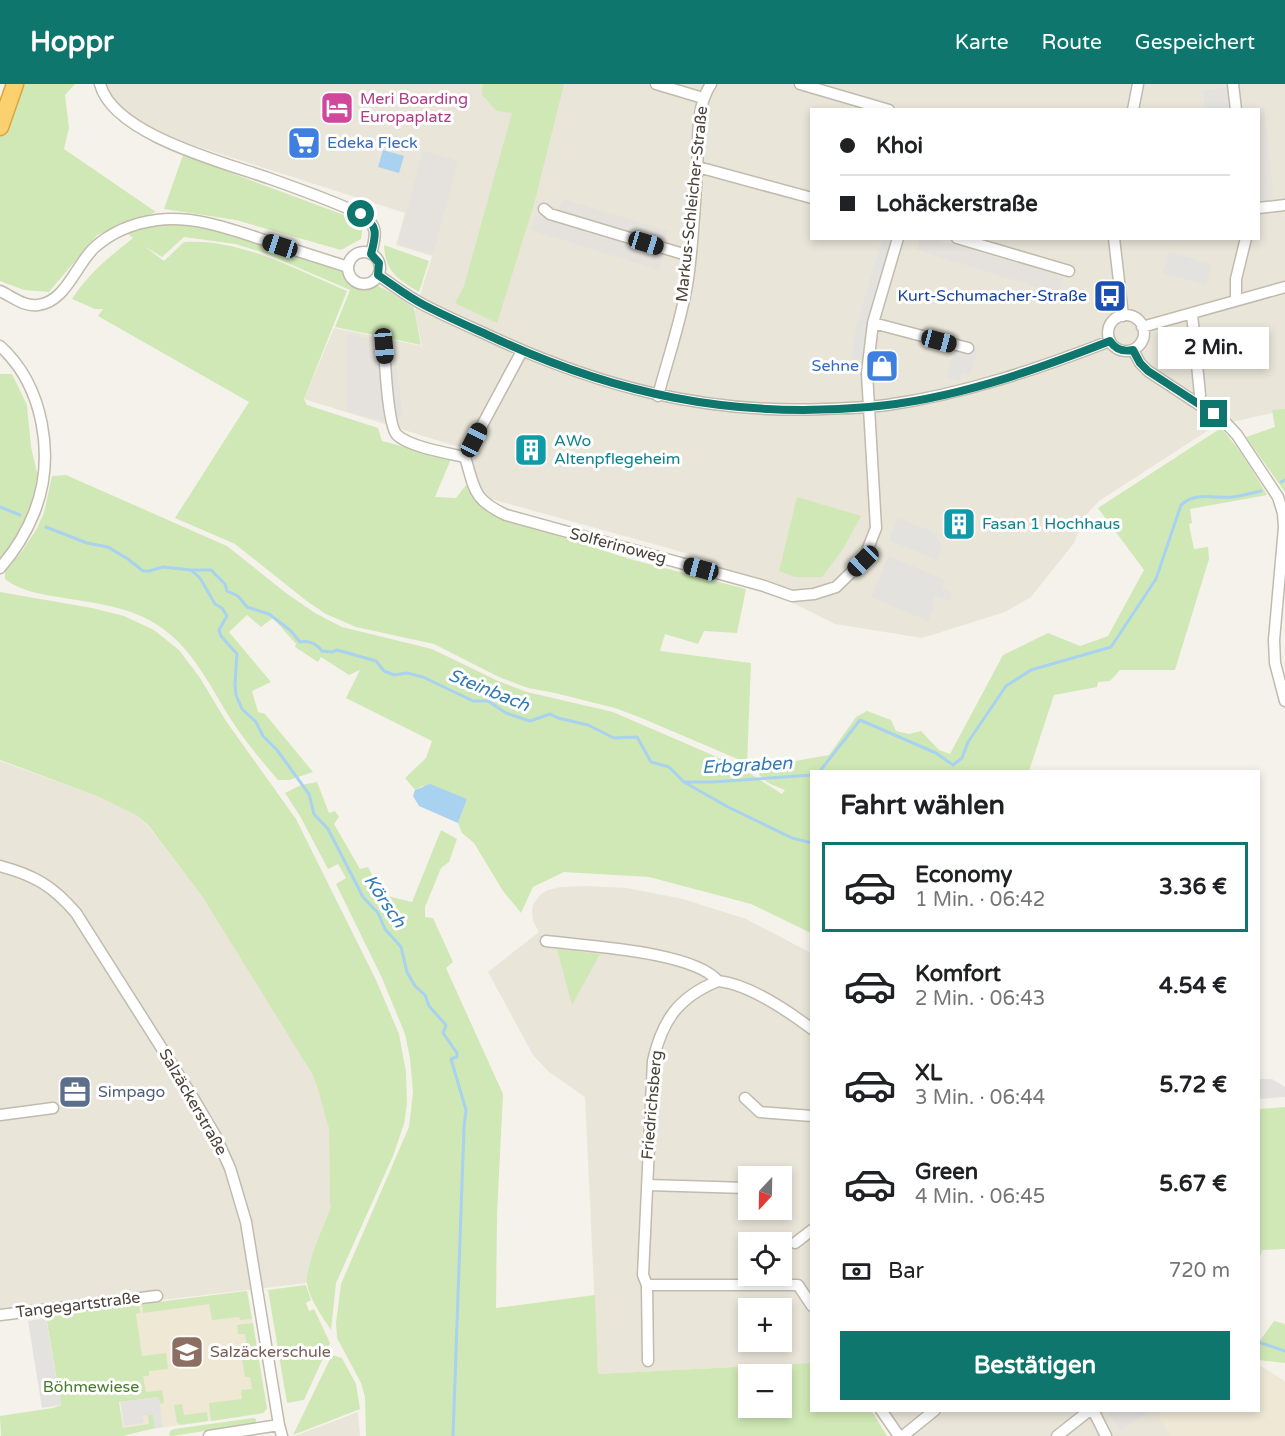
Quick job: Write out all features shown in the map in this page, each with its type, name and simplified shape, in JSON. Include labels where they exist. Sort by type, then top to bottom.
[{"type":"highway","points":[[0,127],[15,84]]},
{"type":"street","points":[[100,84],[102,94],[119,114],[148,132],[192,153],[333,202],[371,220],[375,231],[371,254]]},
{"type":"street","points":[[656,84],[703,98]]},
{"type":"street","name":"Markus-Schleicher-Straße","points":[[658,396],[688,280],[703,98],[711,84]]},
{"type":"street","points":[[800,84],[882,108]]},
{"type":"street","points":[[1133,108],[1138,84]]},
{"type":"street","points":[[1233,84],[1236,108]]},
{"type":"street","points":[[698,167],[810,197]]},
{"type":"street","points":[[1260,208],[1285,205]]},
{"type":"street","points":[[544,209],[550,214],[690,256]]},
{"type":"street","points":[[0,291],[24,303],[40,305],[49,302],[65,287],[81,262],[95,247],[113,234],[135,224],[159,220],[187,220],[222,226],[348,267]]},
{"type":"street","name":"Solferinoweg","points":[[465,457],[471,482],[479,497],[488,506],[506,514],[764,586],[792,596],[836,587],[863,561],[876,528],[867,373],[873,323],[897,240]]},
{"type":"street","points":[[964,240],[1069,271]]},
{"type":"street","points":[[1114,240],[1123,316]]},
{"type":"street","points":[[1236,300],[1236,279],[1246,240]]},
{"type":"street","points":[[363,252],[371,254],[379,263],[378,275],[367,284],[359,284],[349,274],[350,259],[363,252]]},
{"type":"street","points":[[378,275],[422,304],[522,351],[574,372],[658,396],[731,408],[801,410],[869,407],[950,394],[997,381],[1110,341]]},
{"type":"street","points":[[1142,327],[1285,287]]},
{"type":"street","points":[[1192,314],[1200,395]]},
{"type":"street","points":[[1123,316],[1135,318],[1142,327],[1143,338],[1133,350],[1117,349],[1108,336],[1113,321],[1123,316]]},
{"type":"street","points":[[873,323],[968,348]]},
{"type":"street","points":[[0,346],[15,363],[38,407],[43,433],[44,464],[35,512],[15,548],[0,568]]},
{"type":"street","points":[[384,346],[390,417],[395,434],[406,441],[465,457],[522,351]]},
{"type":"street","points":[[1133,350],[1140,363],[1148,371],[1224,421],[1237,435],[1278,497],[1284,527],[1274,640],[1275,663],[1285,701]]},
{"type":"street","name":"Salzäckerstraße","points":[[0,866],[39,879],[54,890],[76,914],[192,1096],[223,1151],[246,1222],[281,1431]]},
{"type":"street","points":[[546,941],[649,954],[694,966],[712,973],[718,981],[727,982],[756,995],[793,1015],[810,1028]]},
{"type":"street","name":"Friedrichsberg","points":[[648,1361],[647,1284],[643,1275],[653,1061],[664,1024],[676,1008],[699,988],[718,981]]},
{"type":"street","points":[[745,1098],[760,1112],[810,1116]]},
{"type":"street","points":[[0,1115],[53,1108]]},
{"type":"street","name":"Friedrichsberg","points":[[647,1185],[738,1188]]},
{"type":"street","points":[[795,1243],[810,1232]]},
{"type":"street","points":[[647,1284],[798,1285],[810,1303]]},
{"type":"street","name":"Tangegartstraße","points":[[0,1315],[157,1296]]},
{"type":"street","points":[[883,1412],[901,1436],[932,1412]]},
{"type":"street","points":[[1057,1436],[1088,1412]]},
{"type":"street","points":[[1092,1412],[1106,1436]]},
{"type":"street","points":[[209,1436],[281,1431]]},
{"type":"shaded area","points":[[101,84],[1285,84],[1285,410],[1215,426],[1099,501],[1084,517],[1074,543],[1031,597],[1005,612],[922,638],[835,624],[700,557],[484,497],[462,448],[304,399],[334,328],[422,346],[415,312],[432,256],[396,245],[405,213],[149,131],[105,94]]},
{"type":"shaded area","points":[[1229,87],[1232,108],[1205,108],[1203,91]]},
{"type":"shaded area","points":[[1260,108],[1264,108],[1274,202],[1260,203]]},
{"type":"shaded area","points":[[423,151],[458,161],[433,254],[398,244]]},
{"type":"shaded area","points":[[563,199],[668,231],[663,244],[558,212]]},
{"type":"shaded area","points":[[536,215],[664,255],[659,270],[531,230]]},
{"type":"shaded area","points":[[882,240],[892,242],[865,332],[863,360],[852,360],[855,332]]},
{"type":"shaded area","points":[[919,240],[936,240],[1063,277],[1059,294],[918,250]]},
{"type":"shaded area","points":[[1169,252],[1212,264],[1206,285],[1163,273]]},
{"type":"shaded area","points":[[347,334],[377,341],[384,421],[347,411]]},
{"type":"shaded area","points":[[972,348],[978,350],[970,375],[962,373],[960,381],[947,377],[954,351],[970,356]]},
{"type":"shaded area","points":[[395,355],[403,417],[395,418],[387,356]]},
{"type":"shaded area","points":[[898,518],[933,532],[943,547],[937,560],[889,540]]},
{"type":"shaded area","points":[[889,556],[945,580],[942,588],[953,593],[950,601],[935,595],[932,603],[935,605],[928,621],[871,597]]},
{"type":"shaded area","points":[[0,761],[97,796],[136,815],[148,826],[203,897],[318,1081],[329,1129],[331,1206],[309,1265],[307,1283],[0,1319]]},
{"type":"shaded area","points":[[586,886],[627,888],[683,899],[746,919],[810,952],[810,1363],[738,1364],[738,1367],[598,1374],[585,1097],[549,1072],[533,1055],[488,972],[539,932],[533,921],[532,910],[541,894],[561,887]]},
{"type":"shaded area","points":[[1260,1079],[1272,1079],[1285,1087],[1285,1097],[1260,1099]]},
{"type":"shaded area","name":"Salzäckerschule","points":[[247,1291],[266,1410],[258,1414],[145,1430],[123,1428],[109,1308]]},
{"type":"shaded area","points":[[46,1318],[61,1405],[42,1408],[28,1321]]},
{"type":"shaded area","points":[[1260,1366],[1285,1381],[1285,1436],[1171,1436],[1158,1417],[1162,1412],[1260,1412]]},
{"type":"shaded area","points":[[1285,1381],[1285,1436],[899,1436],[882,1412],[1260,1412],[1260,1408]]},
{"type":"shaded area","points":[[159,1397],[164,1427],[155,1428],[153,1414],[143,1416],[144,1423],[124,1426],[121,1402]]},
{"type":"shaded area","points":[[358,1412],[360,1436],[295,1436]]},
{"type":"shaded area","points":[[1111,1412],[1149,1412],[1120,1430],[1109,1413]]},
{"type":"green space","points":[[20,84],[75,84],[65,95],[69,128],[64,149],[156,212],[97,235],[49,292],[24,290],[0,281],[0,135]]},
{"type":"green space","points":[[483,84],[564,84],[534,204],[497,323],[455,303],[464,286],[512,113],[497,111],[482,95]]},
{"type":"green space","points":[[183,155],[352,218],[363,226],[361,239],[341,250],[236,220],[164,209]]},
{"type":"green space","points":[[188,224],[218,230],[342,272],[346,279],[355,285],[375,285],[414,308],[421,345],[335,327],[350,290],[262,252],[235,244],[184,237],[162,257],[144,246],[164,261],[184,242],[226,245],[268,257],[347,291],[304,399],[307,405],[378,428],[382,441],[451,459],[435,497],[456,498],[466,485],[490,514],[633,560],[746,589],[737,633],[704,631],[698,644],[665,634],[660,651],[751,663],[747,763],[615,708],[528,688],[499,677],[434,644],[356,627],[326,614],[308,602],[235,544],[175,518],[249,402],[98,316],[103,309],[95,309],[72,299],[92,273],[133,238],[127,233],[157,225]]},
{"type":"green space","points":[[384,245],[429,261],[419,292],[394,274],[387,262]]},
{"type":"green space","points":[[0,374],[12,374],[27,405],[31,447],[38,477],[31,509],[22,528],[0,560]]},
{"type":"green space","points":[[1285,409],[1285,492],[1246,437],[1275,427],[1272,410]]},
{"type":"green space","points":[[1221,428],[1240,452],[1267,495],[1190,509],[1192,523],[1189,524],[1194,549],[1208,547],[1209,559],[1175,670],[1120,670],[1110,681],[1098,682],[1097,687],[1054,695],[1029,770],[810,770],[810,933],[751,904],[649,877],[564,872],[533,887],[521,913],[503,891],[474,843],[462,833],[458,823],[467,799],[422,786],[415,790],[405,778],[426,758],[432,741],[346,698],[360,670],[349,675],[321,657],[318,662],[295,647],[296,644],[273,618],[261,627],[247,615],[229,632],[271,682],[252,691],[258,712],[265,714],[313,772],[289,780],[278,780],[235,726],[196,663],[186,650],[163,629],[149,620],[121,609],[36,593],[5,579],[5,572],[36,530],[44,513],[52,476],[66,475],[227,546],[286,593],[315,613],[342,627],[432,649],[498,681],[527,692],[613,712],[740,767],[782,794],[785,790],[764,780],[756,768],[829,755],[856,717],[867,711],[891,720],[896,731],[909,734],[921,731],[939,750],[950,754],[1003,655],[1048,633],[1080,646],[1108,636],[1144,570],[1098,508]]},
{"type":"green space","points":[[797,497],[861,516],[843,549],[822,577],[795,577],[779,571]]},
{"type":"green space","points":[[0,592],[124,616],[154,630],[179,650],[296,819],[376,980],[399,1034],[406,1072],[407,1104],[404,1124],[393,1156],[336,1283],[331,1330],[313,1301],[307,1283],[312,1256],[331,1206],[329,1129],[313,1075],[202,896],[148,825],[136,815],[97,796],[0,760]]},
{"type":"green space","points":[[317,782],[329,813],[335,811],[339,817],[334,824],[360,869],[368,867],[383,895],[412,902],[441,830],[457,839],[449,862],[441,868],[425,907],[425,917],[433,918],[453,962],[446,968],[503,1094],[497,1214],[496,1308],[595,1295],[598,1374],[738,1367],[738,1418],[792,1418],[792,1364],[810,1363],[810,1412],[872,1412],[887,1436],[366,1436],[365,1397],[361,1383],[337,1338],[336,1323],[341,1284],[409,1127],[413,1093],[410,1058],[405,1034],[382,978],[336,884],[346,878],[338,864],[328,869],[285,793],[301,785]]},
{"type":"green space","points":[[557,949],[600,954],[572,1005]]},
{"type":"green space","points":[[1285,1107],[1285,1249],[1262,1250],[1260,1257],[1260,1109]]},
{"type":"green space","points":[[306,1285],[311,1300],[306,1303],[309,1311],[314,1309],[330,1343],[304,1400],[287,1403],[268,1290]]},
{"type":"green space","points":[[247,1291],[252,1319],[240,1320],[239,1317],[212,1320],[209,1304],[143,1313],[142,1304]]},
{"type":"green space","name":"Böhmewiese","points":[[139,1304],[140,1313],[136,1314],[142,1356],[166,1353],[168,1369],[149,1371],[149,1376],[143,1376],[146,1392],[162,1390],[164,1403],[160,1404],[158,1397],[119,1402],[123,1428],[149,1424],[148,1415],[153,1414],[155,1428],[123,1436],[1,1436],[0,1416],[61,1405],[46,1316]]},
{"type":"green space","points":[[1274,1321],[1285,1324],[1285,1363],[1260,1360],[1260,1341]]},
{"type":"green space","points":[[253,1323],[267,1409],[263,1413],[211,1421],[209,1403],[242,1399],[241,1390],[252,1389],[250,1377],[245,1377],[241,1353],[248,1352],[245,1334],[238,1334],[237,1325]]},
{"type":"green space","points":[[332,1355],[342,1358],[356,1384],[360,1409],[293,1435]]},
{"type":"green space","points":[[182,1404],[184,1415],[207,1412],[208,1421],[180,1425],[177,1422],[174,1405]]},
{"type":"green space","points":[[256,1419],[256,1423],[169,1435],[174,1429]]},
{"type":"water","points":[[383,150],[404,156],[399,173],[378,167]]},
{"type":"water","points":[[430,784],[467,799],[458,823],[419,806],[413,796],[415,790]]},
{"type":"waterway","name":"Erbgraben","points":[[1281,482],[1285,480]]},
{"type":"waterway","name":"Erbgraben","points":[[821,770],[860,720],[936,753],[953,765],[962,758],[968,742],[1006,686],[1031,670],[1111,647],[1156,579],[1181,505],[1193,498],[1232,497],[1261,491]]},
{"type":"waterway","name":"Körsch","points":[[0,507],[20,515]]},
{"type":"waterway","name":"Körsch","points":[[46,527],[87,543],[108,547],[143,571],[163,567],[191,570],[200,578],[215,604],[222,608],[227,616],[219,630],[221,636],[237,654],[235,684],[236,695],[242,709],[256,722],[263,736],[277,750],[309,794],[314,814],[328,829],[363,897],[378,913],[385,929],[401,947],[407,972],[415,986],[425,995],[429,1006],[446,1025],[443,1033],[457,1053],[457,1057],[451,1059],[466,1110],[453,1436]]},
{"type":"waterway","name":"Steinbach","points":[[191,570],[211,570],[225,584],[227,591],[238,596],[247,607],[269,614],[291,631],[300,642],[312,643],[322,651],[337,650],[376,661],[384,671],[394,675],[407,673],[423,677],[473,701],[488,701],[506,713],[530,721],[550,714],[588,725],[614,738],[637,737],[651,762],[669,767],[684,782],[728,807],[792,838],[810,842]]},
{"type":"waterway","name":"Erbgraben","points":[[685,782],[810,775]]},
{"type":"waterway","name":"Steinbach","points":[[1260,1343],[1285,1351]]},
{"type":"place","name":"Meri Boarding Europaplatz","points":[[337,108]]},
{"type":"place","name":"Edeka Fleck","points":[[304,143]]},
{"type":"place","name":"Kurt-Schumacher-Straße","points":[[1110,296]]},
{"type":"place","name":"Sehne","points":[[882,366]]},
{"type":"place","name":"AWo Altenpflegeheim","points":[[531,450]]},
{"type":"place","name":"Fasan 1 Hochhaus","points":[[959,524]]},
{"type":"place","name":"Simpago","points":[[75,1092]]},
{"type":"place","name":"Salzäckerschule","points":[[187,1352]]},
{"type":"route","points":[[361,214],[371,220],[375,231],[371,254],[379,263],[378,275],[422,304],[522,351],[574,372],[630,389],[678,400],[731,408],[801,410],[869,407],[950,394],[997,381],[1110,341],[1113,346],[1122,351],[1133,350],[1142,366],[1148,371],[1214,414]]}]
